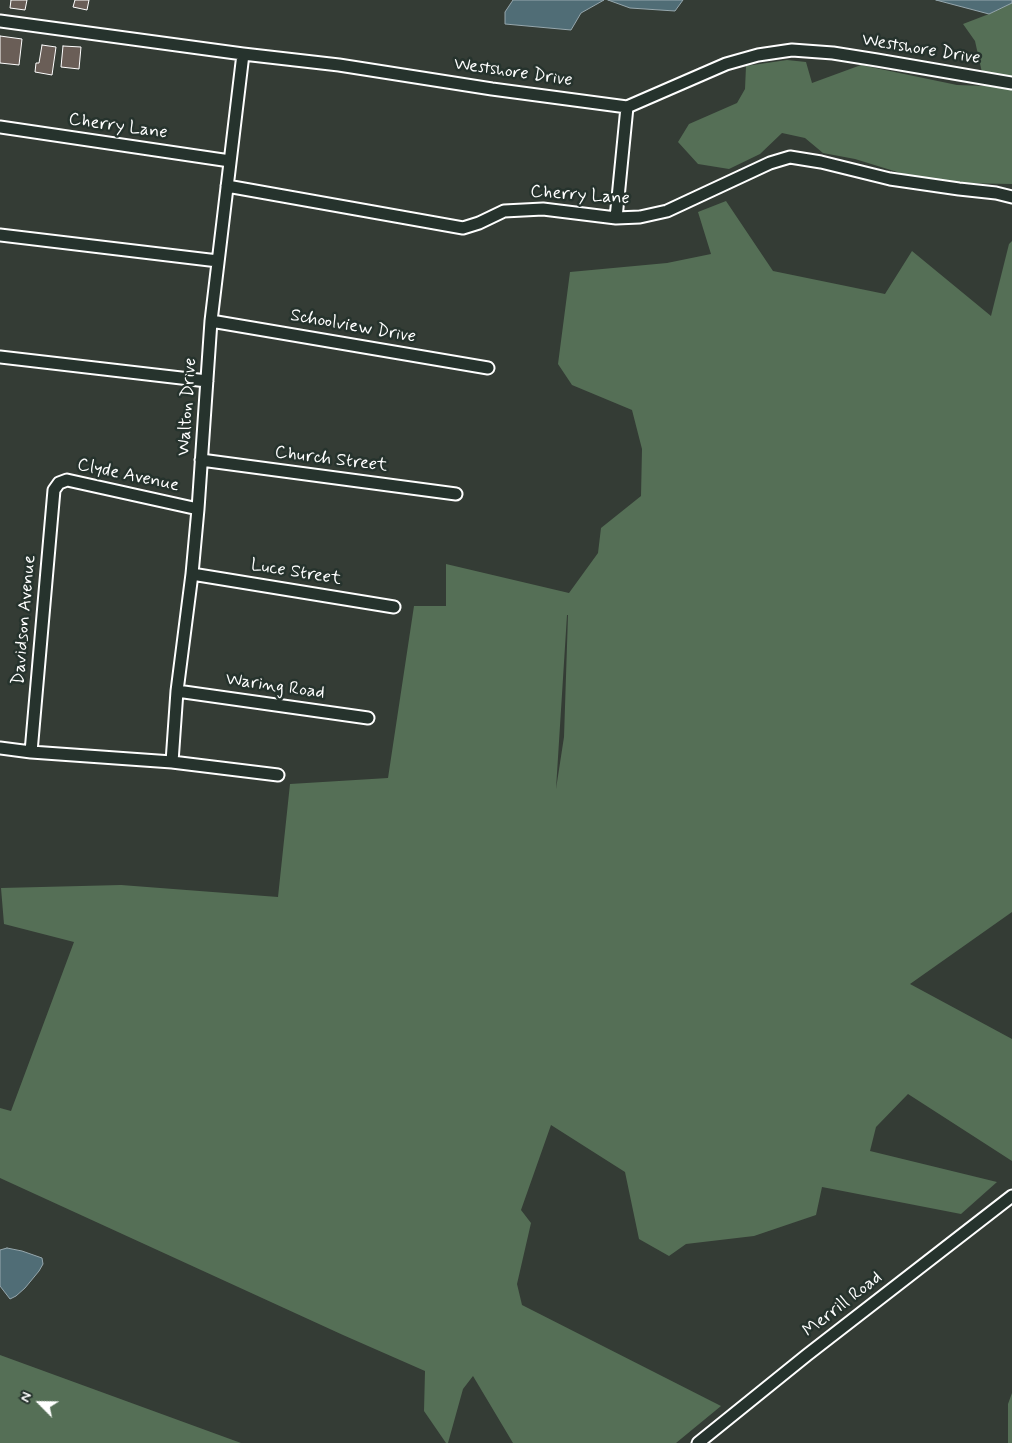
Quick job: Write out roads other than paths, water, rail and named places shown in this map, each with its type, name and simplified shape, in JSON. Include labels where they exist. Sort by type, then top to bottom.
[{"type":"street","name":"Westshore Drive","points":[[0,21],[339,65],[492,89],[627,107],[726,64],[758,54],[792,50],[877,60],[1012,83]]},
{"type":"street","name":"Walton Drive","points":[[172,762],[177,691],[198,509],[211,321],[243,54]]},
{"type":"street","points":[[616,218],[627,107]]},
{"type":"street","name":"Cherry Lane","points":[[0,127],[230,161]]},
{"type":"street","name":"Cherry Lane","points":[[227,186],[463,228],[480,223],[504,211],[543,209],[616,218],[640,217],[667,211],[770,163],[790,157],[821,162],[890,179],[996,193],[1012,197]]},
{"type":"street","points":[[0,235],[218,261]]},
{"type":"street","name":"Schoolview Drive","points":[[211,321],[488,368]]},
{"type":"street","points":[[0,357],[207,381]]},
{"type":"street","name":"Church Street","points":[[201,460],[456,494]]},
{"type":"street","name":"Clyde Avenue","points":[[54,490],[59,483],[67,480],[198,509]]},
{"type":"street","name":"Davidson Avenue","points":[[31,752],[54,490]]},
{"type":"street","name":"Luce Street","points":[[192,574],[394,607]]},
{"type":"street","name":"Waring Road","points":[[177,691],[368,718]]},
{"type":"street","points":[[0,748],[172,762],[278,775]]},
{"type":"street","name":"Merrill Road","points":[[698,1443],[815,1349],[1012,1196]]},
{"type":"water","points":[[513,0],[604,0],[581,13],[571,30],[505,24],[505,12]]},
{"type":"water","points":[[608,0],[683,0],[675,11],[630,8]]},
{"type":"water","points":[[936,0],[1012,0],[1012,3],[989,14]]},
{"type":"water","points":[[7,1248],[42,1258],[43,1264],[25,1288],[10,1299],[0,1286],[0,1250]]}]
